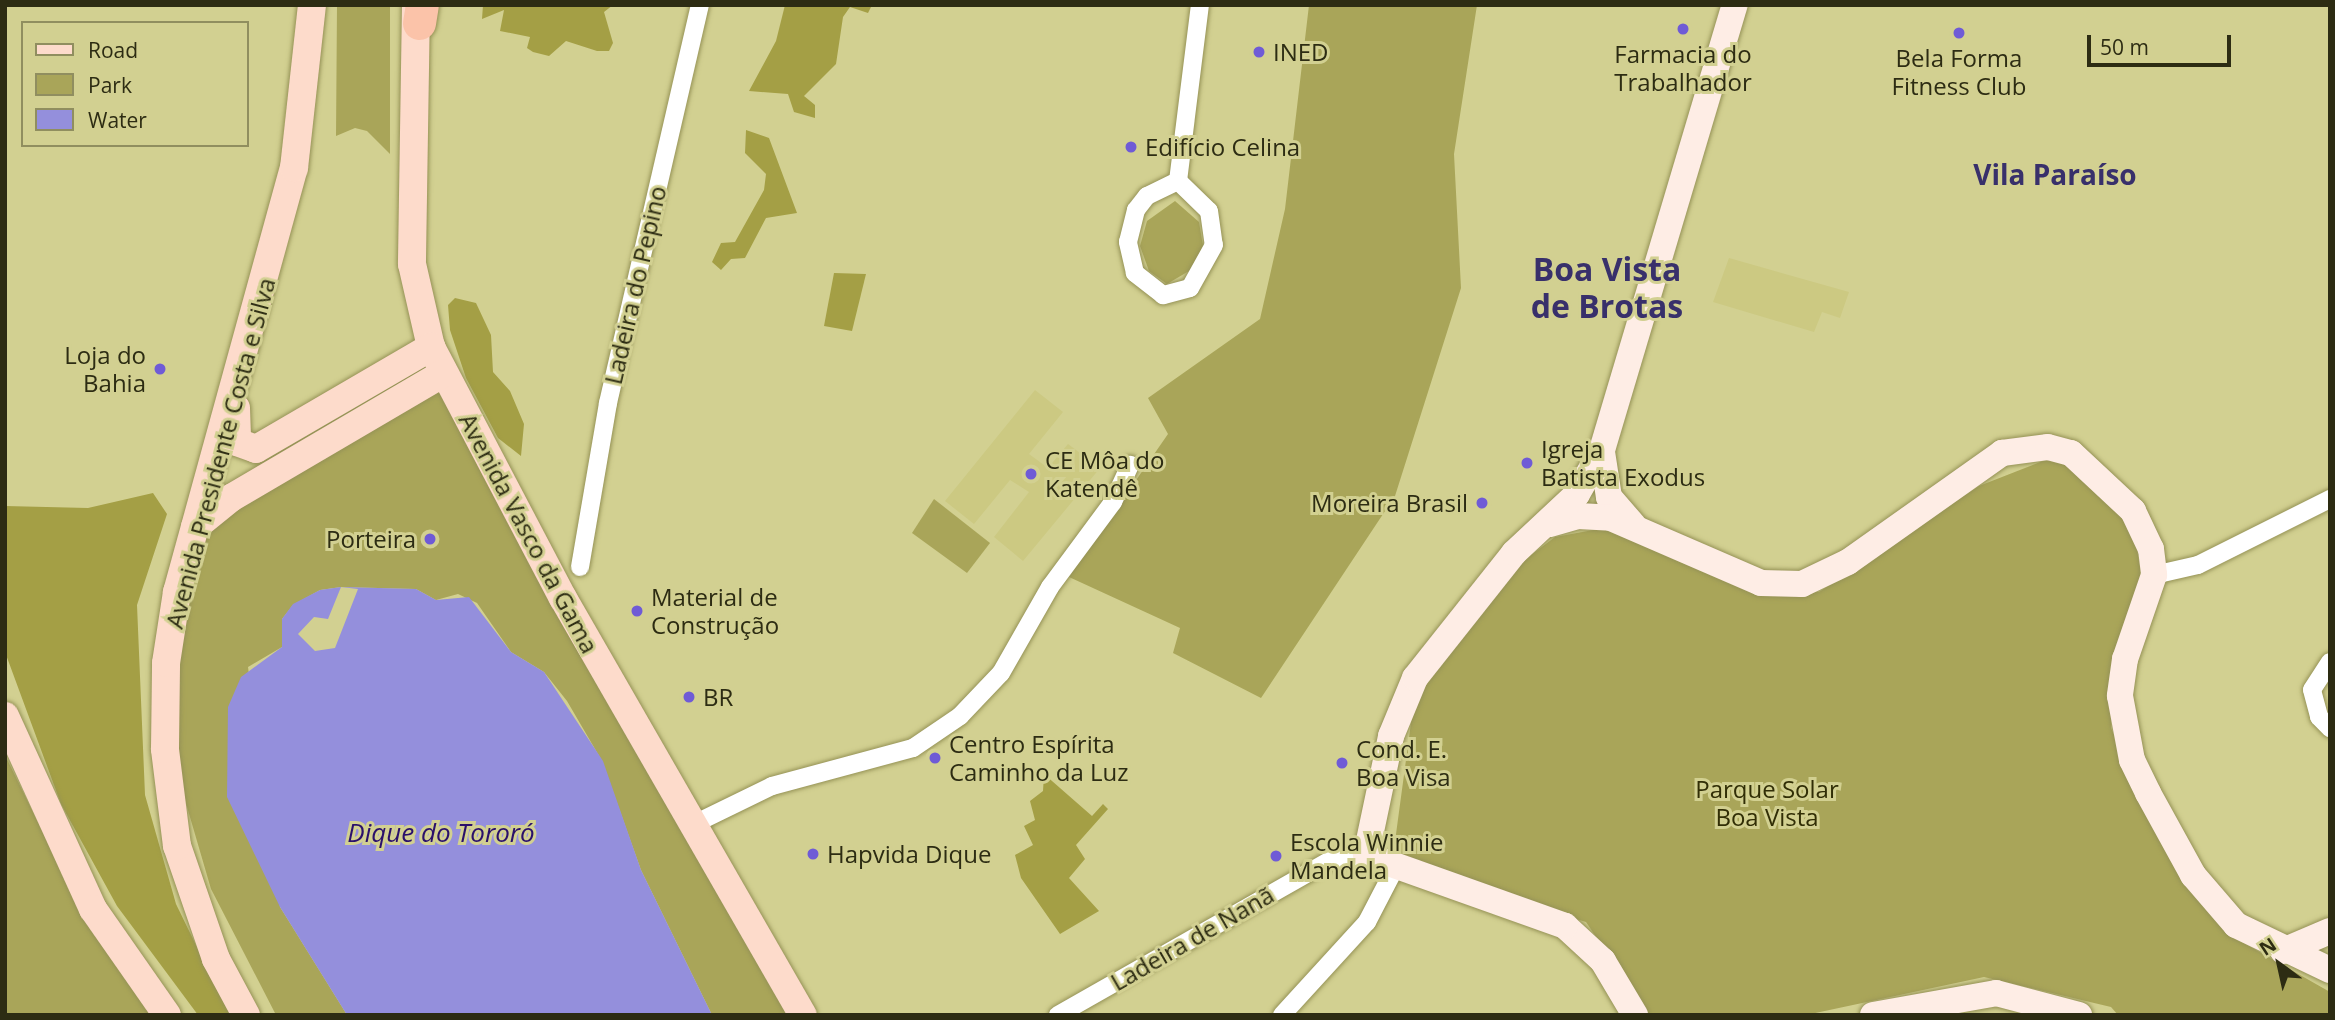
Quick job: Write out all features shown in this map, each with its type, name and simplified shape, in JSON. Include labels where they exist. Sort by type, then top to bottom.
[{"type":"main road","name":"Avenida Presidente Costa e Silva","points":[[246,1015],[192,900],[177,846],[167,761],[166,663],[195,527],[294,168],[312,5]]},
{"type":"main road","name":"Avenida Vasco da Gama","points":[[419,11],[412,264],[431,347],[692,825],[803,1015]]},
{"type":"main road","points":[[240,370],[233,431],[246,448],[256,449],[431,347]]},
{"type":"main road","points":[[195,527],[230,498],[444,373]]},
{"type":"main road","points":[[5,716],[88,899],[167,1015]]},
{"type":"street","name":"Ladeira do Pepino","points":[[580,567],[608,403],[700,5]]},
{"type":"street","points":[[1178,181],[1200,5]]},
{"type":"street","points":[[1635,1015],[1602,961],[1565,926],[1366,855],[1391,736],[1415,678],[1514,553],[1577,494],[1602,450],[1735,5]]},
{"type":"street","points":[[1178,181],[1209,211],[1214,246],[1190,288],[1163,295],[1135,273],[1128,242],[1136,210],[1147,196],[1178,181]]},
{"type":"street","points":[[1544,526],[1585,515],[1634,526],[1760,583],[1802,584],[1849,562],[2002,453],[2048,447],[2088,464],[2133,511],[2145,530],[2154,575],[2125,659],[2120,696],[2132,760],[2215,904],[2236,925],[2283,951],[2330,970]]},
{"type":"street","points":[[1602,450],[1609,497],[1634,526]]},
{"type":"street","points":[[692,825],[772,786],[913,748],[960,716],[1001,673],[1050,587],[1113,502],[1130,465]]},
{"type":"street","points":[[2154,575],[2198,565],[2330,499]]},
{"type":"street","points":[[2330,662],[2312,690],[2319,717],[2330,728]]},
{"type":"street","name":"Ladeira de Nanã","points":[[1058,1015],[1331,860],[1366,855]]},
{"type":"street","points":[[1282,1015],[1373,914],[1396,866]]},
{"type":"street","points":[[2283,951],[2330,932]]},
{"type":"street","points":[[1873,1015],[1996,993],[2079,1015]]},
{"type":"shaded area","points":[[483,5],[613,5],[604,12],[613,43],[609,51],[597,51],[566,41],[549,56],[533,52],[527,48],[530,37],[500,31],[504,10],[482,19]]},
{"type":"shaded area","points":[[785,5],[872,5],[868,13],[850,7],[843,17],[836,64],[804,96],[815,105],[815,118],[794,112],[788,94],[749,91],[776,41]]},
{"type":"shaded area","points":[[746,130],[769,138],[797,213],[766,218],[745,258],[731,259],[721,270],[712,262],[721,243],[735,242],[764,190],[766,174],[745,153]]},
{"type":"shaded area","points":[[1729,258],[1849,292],[1840,318],[1822,312],[1814,332],[1713,302]]},
{"type":"shaded area","points":[[834,273],[866,274],[852,331],[824,326]]},
{"type":"shaded area","points":[[455,298],[476,303],[491,335],[493,372],[510,391],[524,424],[521,456],[498,438],[466,378],[450,330],[448,305]]},
{"type":"shaded area","name":"CE Môa do Katendê","points":[[1035,390],[1063,412],[1029,454],[1048,468],[1068,444],[1100,468],[1023,561],[994,537],[1029,492],[1010,480],[974,524],[945,501]]},
{"type":"shaded area","points":[[153,493],[167,514],[137,605],[145,795],[176,904],[230,1015],[198,1015],[117,906],[61,804],[5,652],[5,506],[88,508]]},
{"type":"shaded area","points":[[1044,774],[1092,816],[1103,804],[1108,809],[1076,845],[1085,859],[1069,878],[1099,911],[1060,934],[1021,878],[1015,855],[1033,845],[1024,826],[1035,820],[1030,801],[1043,791]]},
{"type":"green space","points":[[337,5],[390,5],[390,154],[367,131],[355,128],[336,136]]},
{"type":"green space","points":[[1309,5],[1477,5],[1454,154],[1461,288],[1395,496],[1261,698],[1173,653],[1180,628],[1069,577],[1168,434],[1148,398],[1260,319],[1285,209]]},
{"type":"green space","points":[[1175,201],[1199,222],[1203,246],[1194,268],[1167,284],[1149,271],[1140,246],[1147,221]]},
{"type":"green space","points":[[438,383],[791,1015],[712,1015],[641,870],[602,761],[567,701],[544,672],[511,652],[477,603],[458,594],[436,600],[416,589],[341,587],[320,590],[293,605],[282,619],[282,647],[248,667],[280,907],[347,1015],[276,1015],[211,889],[185,800],[171,702],[179,614],[212,499]]},
{"type":"green space","name":"Parque Solar Boa Vista","points":[[2048,459],[2077,466],[2134,531],[2141,574],[2112,668],[2111,728],[2159,837],[2226,933],[2330,992],[2330,1015],[2118,1015],[2111,1007],[1984,977],[1806,1015],[1649,1015],[1586,922],[1411,869],[1394,849],[1415,693],[1509,572],[1555,537],[1604,528],[1780,592],[1819,592],[1979,486]]},
{"type":"green space","points":[[934,499],[990,543],[967,573],[912,533]]},
{"type":"green space","points":[[5,755],[91,931],[152,1015],[5,1015]]},
{"type":"water","name":"Dique do Tororó","points":[[341,587],[416,589],[436,600],[469,597],[511,652],[544,672],[603,761],[641,870],[712,1015],[347,1015],[280,907],[227,797],[228,707],[241,677],[282,647],[282,619],[293,604],[320,590]]},
{"type":"pier","points":[[341,587],[358,589],[335,648],[315,651],[298,634],[314,617],[328,619]]},
{"type":"place","name":"Farmacia do Trabalhador","points":[[1683,29]]},
{"type":"place","name":"Bela Forma Fitness Club","points":[[1959,33]]},
{"type":"place","name":"INED","points":[[1259,52]]},
{"type":"place","name":"Edifício Celina","points":[[1131,147]]},
{"type":"place","name":"Loja do Bahia","points":[[160,369]]},
{"type":"place","name":"Igreja Batista Exodus","points":[[1527,463]]},
{"type":"place","name":"CE Môa do Katendê","points":[[1031,474]]},
{"type":"place","name":"Moreira Brasil","points":[[1482,503]]},
{"type":"place","name":"Porteira","points":[[430,539]]},
{"type":"place","name":"Material de Construção","points":[[637,611]]},
{"type":"place","name":"BR","points":[[689,697]]},
{"type":"place","name":"Centro Espírita Caminho da Luz","points":[[935,758]]},
{"type":"place","name":"Cond. E. Boa Visa","points":[[1342,763]]},
{"type":"place","name":"Hapvida Dique","points":[[813,854]]},
{"type":"place","name":"Escola Winnie Mandela","points":[[1276,856]]},
{"type":"district","name":"Vila Paraíso","points":[[2055,174]]},
{"type":"district","name":"Boa Vista de Brotas","points":[[1607,288]]}]
